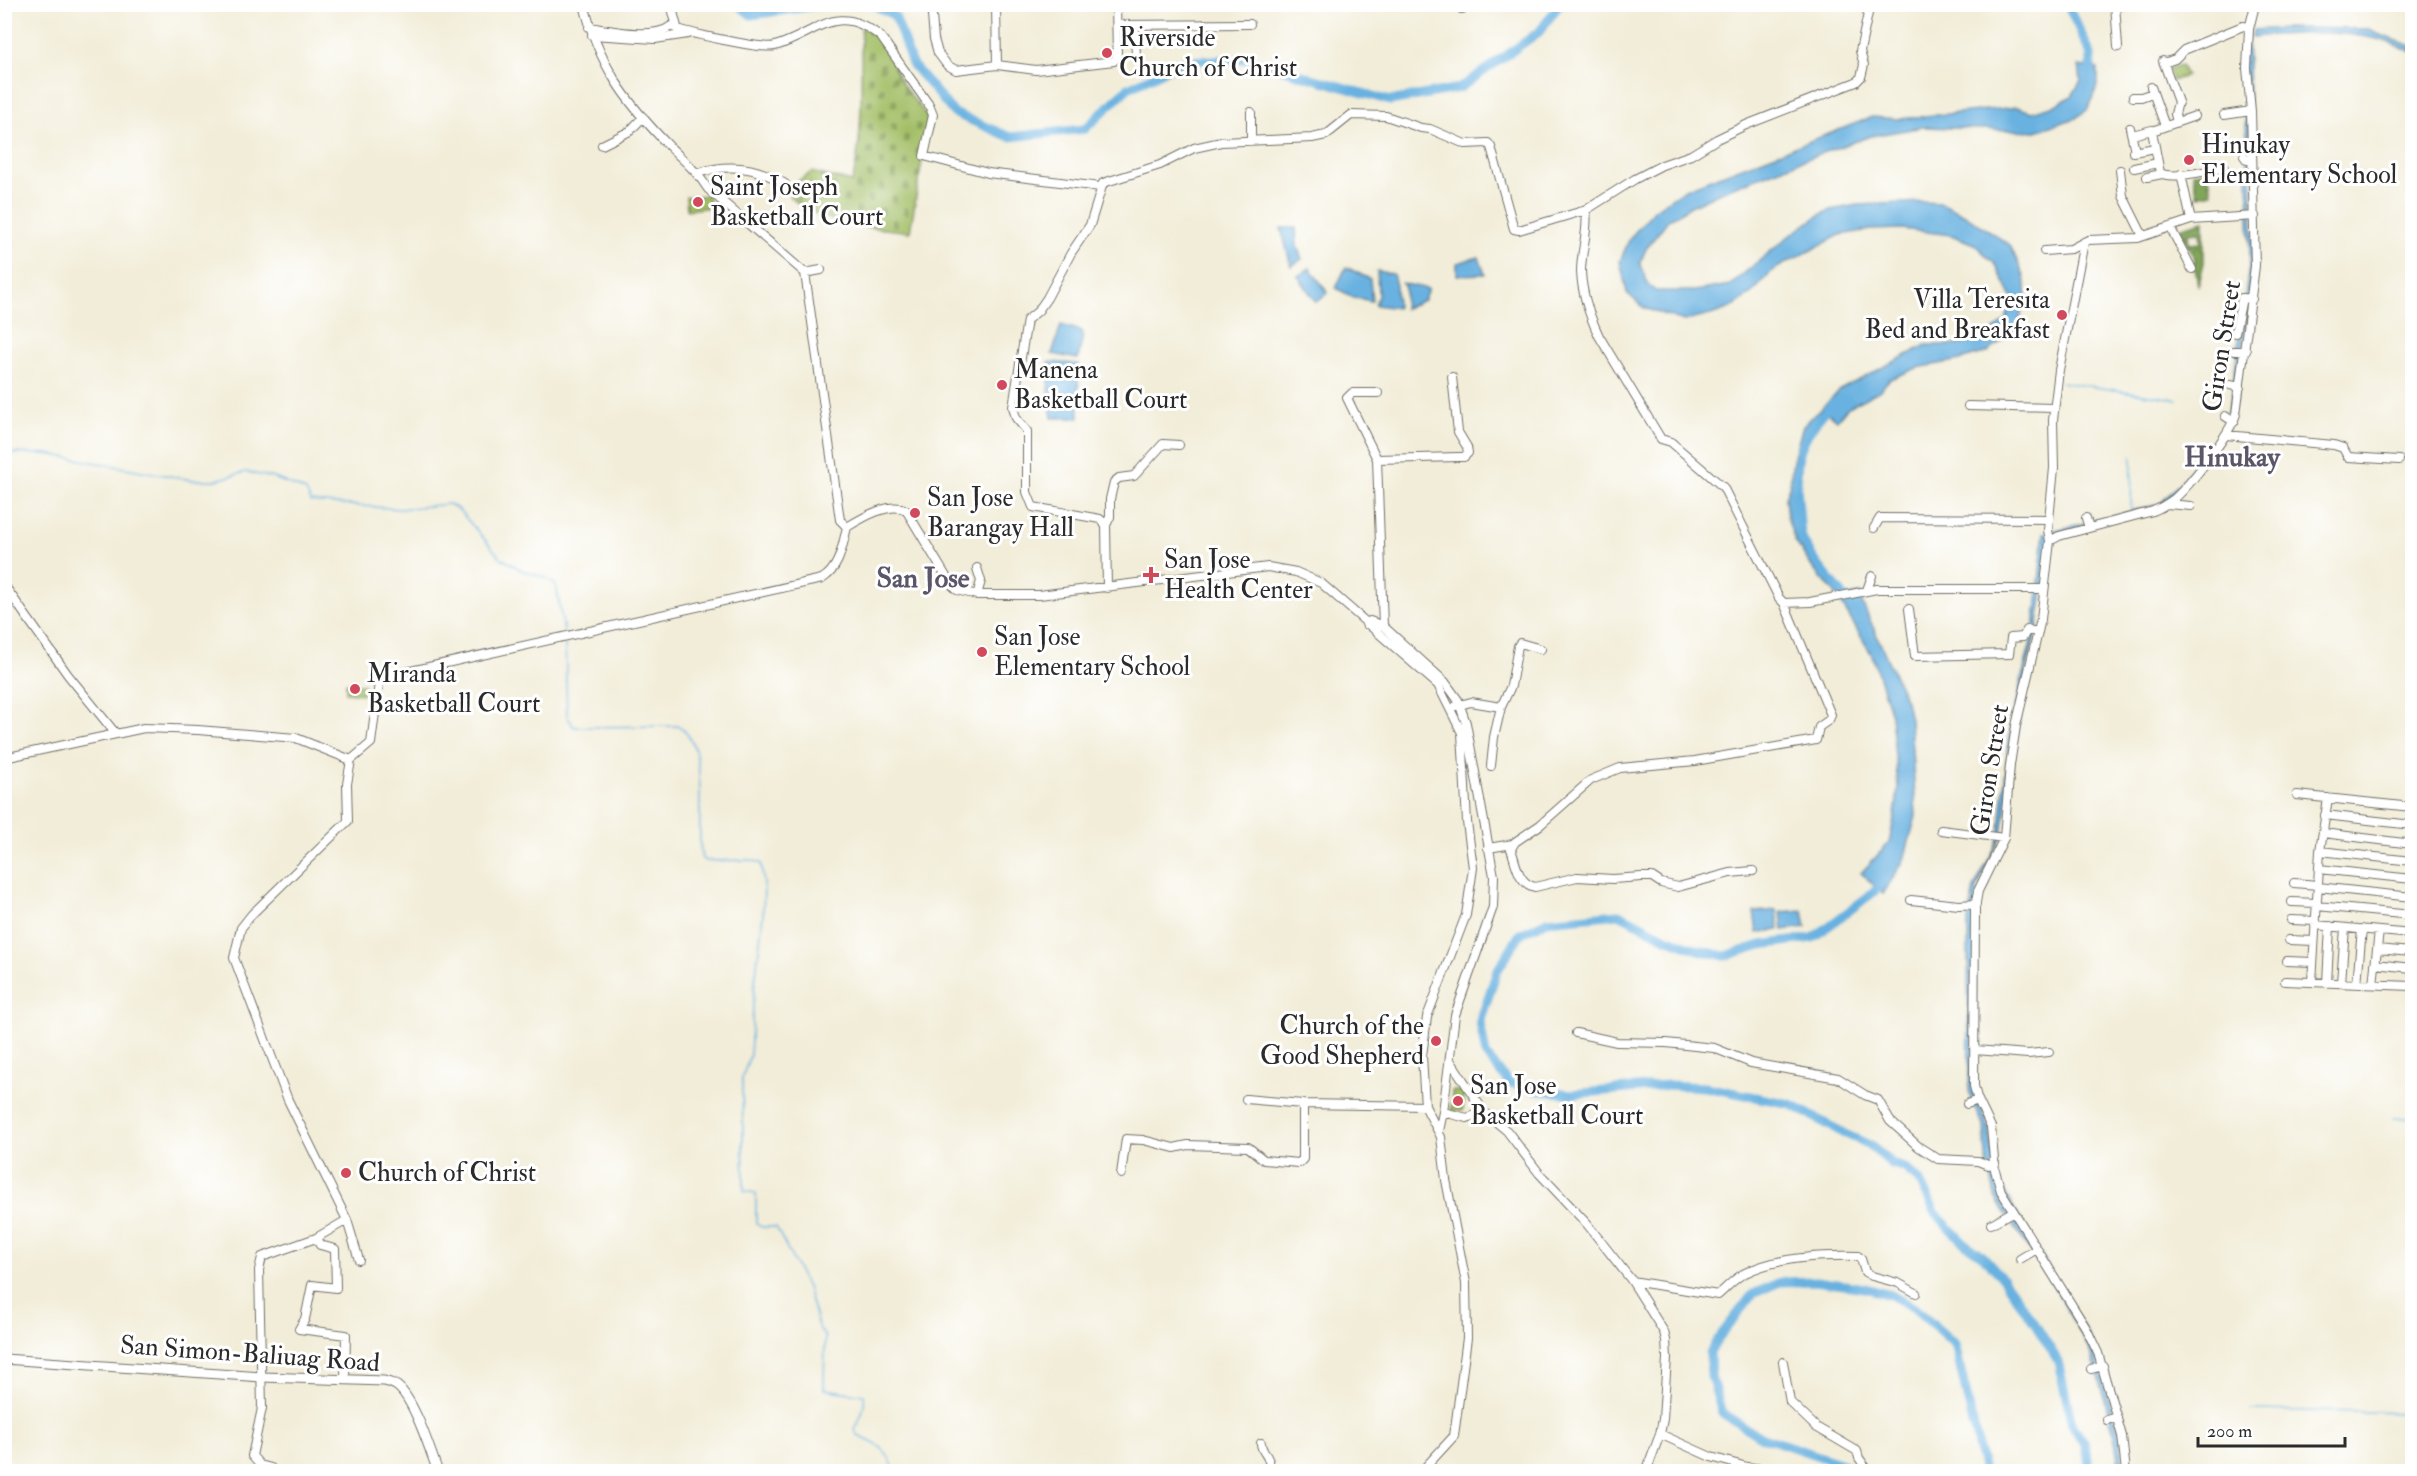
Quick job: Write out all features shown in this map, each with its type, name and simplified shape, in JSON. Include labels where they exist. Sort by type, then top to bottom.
[{"type":"main road","name":"San Simon-Baliuag Road","points":[[4,1359],[262,1377],[384,1381],[397,1386],[417,1417],[438,1472]]},
{"type":"street","points":[[584,4],[590,31],[615,83],[643,117],[698,173],[708,189],[805,273],[840,520],[847,527]]},
{"type":"street","points":[[671,4],[678,31]]},
{"type":"street","points":[[931,4],[934,39],[938,53],[947,65],[956,70],[997,65],[1036,70],[1112,62],[1117,56],[1116,4]]},
{"type":"street","points":[[996,4],[997,65]]},
{"type":"street","points":[[1461,9],[1484,4]]},
{"type":"street","points":[[1106,525],[1100,519],[1033,507],[1027,492],[1028,431],[1016,418],[1012,406],[1027,320],[1047,298],[1071,253],[1090,225],[1100,187],[1106,181],[1160,165],[1194,148],[1221,142],[1312,138],[1334,131],[1352,115],[1386,116],[1420,128],[1430,129],[1465,144],[1488,144],[1491,147],[1514,229],[1519,230],[1586,210],[1635,179],[1662,165],[1691,155],[1746,125],[1856,82],[1861,77],[1864,65],[1860,51],[1870,4]]},
{"type":"street","points":[[2115,4],[2118,47]]},
{"type":"street","name":"Giron Street","points":[[2126,1472],[2124,1447],[2097,1368],[2092,1339],[2072,1306],[2041,1264],[1997,1189],[1992,1164],[1991,1127],[1975,1104],[1971,1084],[1975,1050],[1973,904],[1978,884],[2002,833],[2012,725],[2036,631],[2049,535],[2053,538],[2088,524],[2145,513],[2167,504],[2216,442],[2226,435],[2236,389],[2240,351],[2255,266],[2247,111],[2247,29],[2252,8]]},
{"type":"street","points":[[590,31],[650,33],[665,31],[671,26],[678,31],[698,33],[745,45],[773,47],[829,20],[851,21],[873,30],[881,37],[929,105],[933,115],[924,156],[988,173],[1100,187]]},
{"type":"street","points":[[1117,25],[1250,24]]},
{"type":"street","points":[[1135,26],[1136,59]]},
{"type":"street","points":[[2177,122],[2175,114],[2178,102],[2163,62],[2175,59],[2184,50],[2247,29]]},
{"type":"street","points":[[590,31],[655,39],[698,33]]},
{"type":"street","points":[[2133,97],[2152,90],[2165,126]]},
{"type":"street","points":[[2224,115],[2247,111]]},
{"type":"street","points":[[1251,112],[1251,141]]},
{"type":"street","points":[[2162,174],[2152,130],[2195,116]]},
{"type":"street","points":[[602,145],[630,131],[643,117]]},
{"type":"street","points":[[2152,130],[2131,131],[2134,151],[2155,148]]},
{"type":"street","points":[[2134,168],[2158,163]]},
{"type":"street","points":[[698,173],[712,169],[743,167],[760,171],[785,184]]},
{"type":"street","points":[[2147,177],[2224,168]]},
{"type":"street","points":[[2120,170],[2123,196],[2143,236]]},
{"type":"street","points":[[2181,174],[2191,220]]},
{"type":"street","points":[[1488,848],[1513,844],[1540,825],[1591,780],[1620,768],[1695,761],[1816,740],[1821,724],[1829,720],[1831,715],[1784,603],[1779,598],[1723,487],[1671,442],[1661,439],[1599,336],[1591,319],[1581,272],[1588,224],[1586,210]]},
{"type":"street","points":[[2044,251],[2071,249],[2084,242],[2138,238],[2191,220],[2252,216]]},
{"type":"street","points":[[2170,227],[2192,269]]},
{"type":"street","points":[[2049,535],[2054,468],[2054,408],[2084,242]]},
{"type":"street","points":[[805,273],[821,270]]},
{"type":"street","points":[[2235,333],[2242,297],[2249,298]]},
{"type":"street","points":[[1377,459],[1464,457],[1468,453],[1458,432],[1452,377]]},
{"type":"street","points":[[1378,393],[1352,393],[1347,398],[1377,459],[1383,626]]},
{"type":"street","points":[[1968,406],[2054,408]]},
{"type":"street","points":[[2226,435],[2334,445],[2343,448],[2348,457],[2399,460]]},
{"type":"street","points":[[1107,588],[1106,525],[1110,517],[1110,500],[1116,480],[1134,476],[1163,444],[1179,445]]},
{"type":"street","points":[[2167,504],[2191,506]]},
{"type":"street","points":[[359,1260],[347,1220],[288,1100],[234,958],[241,928],[252,914],[348,822],[347,784],[351,760],[370,743],[375,701],[379,683],[384,677],[822,579],[832,573],[838,562],[847,527],[861,518],[900,506],[914,521],[950,583],[957,590],[977,595],[1039,595],[1268,567],[1296,572],[1322,583],[1438,685],[1462,733],[1467,822],[1473,867],[1466,915],[1427,1017],[1422,1056],[1425,1106],[1438,1131],[1466,1283],[1467,1338],[1454,1436],[1421,1472]]},
{"type":"street","points":[[1874,528],[1880,518],[2049,519]]},
{"type":"street","points":[[977,568],[981,581],[977,595]]},
{"type":"street","points":[[1864,591],[1872,576]]},
{"type":"street","points":[[4,585],[69,675],[116,734]]},
{"type":"street","points":[[1784,603],[1810,602],[1864,591],[2041,589]]},
{"type":"street","points":[[1909,609],[1915,656],[2009,654],[2011,638],[2023,638],[2027,630],[2036,631]]},
{"type":"street","points":[[1366,624],[1375,621],[1383,626],[1445,682],[1460,705],[1466,723],[1494,876],[1493,907],[1455,1015],[1443,1112],[1438,1131]]},
{"type":"street","points":[[1491,766],[1494,737],[1501,707],[1511,686],[1519,644],[1541,649]]},
{"type":"street","points":[[1451,707],[1483,703],[1501,707]]},
{"type":"street","points":[[4,758],[144,728],[296,738],[351,760]]},
{"type":"street","points":[[2297,795],[2412,807]]},
{"type":"street","points":[[2312,982],[2320,851],[2328,798]]},
{"type":"street","points":[[2325,815],[2412,825]]},
{"type":"street","points":[[1467,822],[1484,820]]},
{"type":"street","points":[[1941,831],[2002,833]]},
{"type":"street","points":[[2322,833],[2412,844]]},
{"type":"street","points":[[1513,844],[1511,849],[1521,879],[1528,886],[1535,887],[1576,877],[1613,879],[1641,876],[1652,877],[1661,883],[1678,886],[1730,873],[1753,871]]},
{"type":"street","points":[[2320,851],[2412,861]]},
{"type":"street","points":[[2319,868],[2412,879]]},
{"type":"street","points":[[2294,883],[2412,897]]},
{"type":"street","points":[[1911,900],[1959,905],[1973,904]]},
{"type":"street","points":[[2292,902],[2412,915]]},
{"type":"street","points":[[2291,920],[2412,934]]},
{"type":"street","points":[[2327,983],[2330,926]]},
{"type":"street","points":[[2341,983],[2345,928]]},
{"type":"street","points":[[2357,984],[2362,929]]},
{"type":"street","points":[[2373,984],[2379,931]]},
{"type":"street","points":[[2289,940],[2314,941]]},
{"type":"street","points":[[2377,949],[2412,952]]},
{"type":"street","points":[[2287,961],[2313,962]]},
{"type":"street","points":[[2375,964],[2412,968]]},
{"type":"street","points":[[2285,981],[2412,986]]},
{"type":"street","points":[[1576,1033],[1617,1042],[1666,1043],[1714,1048],[1751,1063],[1838,1078],[1865,1095],[1878,1100],[1890,1121],[1918,1147],[1938,1159],[1992,1164]]},
{"type":"street","points":[[1975,1050],[2028,1054],[2049,1052]]},
{"type":"street","points":[[1450,1060],[1484,1112],[1507,1131],[1525,1156],[1587,1224],[1632,1281],[1666,1340],[1663,1419],[1646,1472]]},
{"type":"street","points":[[1246,1099],[1303,1104],[1425,1106]]},
{"type":"street","points":[[1121,1174],[1126,1138],[1174,1148],[1188,1145],[1248,1147],[1264,1160],[1299,1163],[1303,1159],[1303,1104]]},
{"type":"street","points":[[1443,1112],[1467,1118],[1484,1112]]},
{"type":"street","points":[[1991,1224],[2009,1213]]},
{"type":"street","points":[[271,1472],[271,1468],[260,1465],[252,1456],[262,1408],[259,1270],[262,1257],[316,1238],[347,1220]]},
{"type":"street","points":[[316,1238],[320,1245],[335,1249],[336,1288],[312,1285],[305,1319],[299,1329],[346,1335],[345,1380]]},
{"type":"street","points":[[2019,1259],[2033,1251]]},
{"type":"street","points":[[1632,1281],[1718,1295],[1741,1276],[1765,1265],[1805,1259],[1858,1256],[1861,1258],[1865,1272],[1898,1283],[1916,1293]]},
{"type":"street","points":[[2063,1311],[2072,1306]]},
{"type":"street","points":[[1783,1362],[1790,1402],[1816,1427],[1857,1451],[1869,1472]]},
{"type":"street","points":[[1660,1434],[1711,1457],[1747,1467],[1785,1472]]},
{"type":"street","points":[[1261,1443],[1262,1449],[1270,1458],[1270,1467],[1274,1472]]},
{"type":"green space","points":[[861,28],[881,40],[900,80],[929,120],[910,232],[862,226],[831,219],[816,214],[789,196],[796,182],[812,172],[852,182],[860,126]]},
{"type":"green space","points":[[2181,65],[2186,76],[2172,81],[2168,69]]},
{"type":"green space","points":[[2208,171],[2212,193],[2198,196],[2193,173]]},
{"type":"green space","name":"Saint Joseph Basketball Court","points":[[708,195],[710,207],[687,210],[686,197]]},
{"type":"green space","points":[[2204,221],[2204,263],[2198,286],[2196,272],[2191,264],[2196,262],[2179,228]],"holes":[[[2200,232],[2201,243],[2189,244],[2188,233]]]},
{"type":"green space","name":"Miranda Basketball Court","points":[[346,683],[364,685],[363,694],[346,692]]},
{"type":"green space","name":"San Jose Basketball Court","points":[[1452,1091],[1464,1091],[1463,1111],[1451,1111]]},
{"type":"water","points":[[2244,29],[2247,30],[2254,258],[2236,400],[2227,431],[2185,484],[2163,504],[2053,535],[2037,628],[2026,673],[2002,835],[1977,888],[1973,1086],[1989,1127],[1995,1176],[2092,1341],[2120,1436],[2124,1471],[2120,1471],[2113,1430],[2092,1355],[2060,1297],[1996,1199],[1986,1157],[1984,1126],[1971,1100],[1969,1090],[1968,921],[1974,888],[1999,835],[2011,722],[2034,630],[2044,533],[2160,504],[2215,439],[2222,428],[2231,399],[2250,259],[2247,137],[2242,67]]},
{"type":"water","points":[[2370,29],[2375,33],[2412,46],[2412,52],[2374,38],[2334,33],[2252,37],[2253,30]]},
{"type":"water","points":[[2079,66],[2098,69],[2098,81],[2094,97],[2087,110],[2076,118],[2036,131],[1924,127],[1871,136],[1718,193],[1691,206],[1668,220],[1646,249],[1640,263],[1648,284],[1656,291],[1694,291],[1730,285],[1789,236],[1830,210],[1857,205],[1922,202],[1941,203],[1965,215],[2010,245],[2024,276],[2027,296],[2016,329],[1988,352],[1917,368],[1890,379],[1879,391],[1847,408],[1837,420],[1826,411],[1807,435],[1799,458],[1797,484],[1803,541],[1817,563],[1845,597],[1861,594],[1861,600],[1906,701],[1910,720],[1916,816],[1904,860],[1883,894],[1861,873],[1889,843],[1896,809],[1898,787],[1891,715],[1872,655],[1835,593],[1814,570],[1795,541],[1787,517],[1785,498],[1790,484],[1793,460],[1803,426],[1841,389],[1926,345],[1958,345],[1993,331],[2006,320],[2012,298],[1995,264],[1974,244],[1951,235],[1902,229],[1870,230],[1840,235],[1773,270],[1755,290],[1733,307],[1684,321],[1644,308],[1627,293],[1620,261],[1630,238],[1655,209],[1685,189],[1872,117],[1899,119],[2017,107],[2032,112],[2058,104],[2072,96],[2081,81]]},
{"type":"water","points":[[1281,228],[1296,228],[1297,246],[1302,259],[1291,266]]},
{"type":"water","points":[[1479,257],[1485,274],[1457,275],[1457,263]]},
{"type":"water","points":[[1346,267],[1370,279],[1372,301],[1352,297],[1336,288]]},
{"type":"water","points":[[1310,268],[1328,293],[1316,302],[1298,276]]},
{"type":"water","points":[[1377,271],[1393,274],[1397,308],[1375,305],[1378,296]]},
{"type":"water","points":[[1402,283],[1428,289],[1424,300],[1404,309],[1405,288]]},
{"type":"water","points":[[1061,325],[1082,331],[1078,359],[1052,354]]},
{"type":"water","points":[[1049,362],[1078,364],[1079,418],[1052,418],[1049,397]]},
{"type":"water","points":[[1777,910],[1779,930],[1757,933],[1754,912]]},
{"type":"water","points":[[1803,910],[1806,927],[1783,930],[1781,912]]},
{"type":"waterway","points":[[737,4],[751,15],[828,4]]},
{"type":"waterway","points":[[872,4],[895,16],[912,64],[954,113],[1010,137],[1085,129],[1128,88],[1185,61],[1247,59],[1390,101],[1460,88],[1539,32],[1560,4]]},
{"type":"waterway","points":[[2067,4],[2091,54],[2091,77]]},
{"type":"waterway","points":[[2246,24],[2252,4]]},
{"type":"waterway","points":[[2061,382],[2177,399]]},
{"type":"waterway","points":[[1834,402],[1821,415],[1800,451],[1797,477],[1800,531],[1808,550],[1848,601]]},
{"type":"waterway","points":[[4,453],[48,454],[192,480],[216,480],[246,472],[274,478],[306,491],[311,502],[400,509],[449,504],[459,510],[500,557],[521,570],[546,578],[556,585],[564,632]]},
{"type":"waterway","points":[[2131,512],[2132,456]]},
{"type":"waterway","points":[[565,640],[567,716],[574,727],[679,726],[689,737],[699,769],[702,859],[707,861],[751,860],[761,863],[764,884],[763,916],[754,990],[750,1055],[742,1078],[744,1191],[756,1193],[756,1223],[761,1227],[776,1227],[807,1287],[818,1326],[825,1337],[824,1389],[864,1395],[861,1417],[855,1430],[858,1436],[886,1452],[895,1472]]},
{"type":"waterway","points":[[1884,879],[1874,892],[1813,938],[1761,945],[1725,956],[1698,950],[1666,938],[1619,914],[1547,921],[1520,934],[1497,971],[1480,1022],[1486,1055],[1509,1083],[1541,1091],[1573,1094],[1669,1085],[1705,1087],[1790,1104],[1870,1145],[1892,1164],[1905,1168],[1919,1180],[1937,1215],[1964,1243],[1983,1256],[2000,1275],[2034,1322],[2058,1361],[2072,1424],[2083,1442],[2090,1466],[2086,1472]]},
{"type":"waterway","points":[[2393,1118],[2412,1118]]},
{"type":"waterway","points":[[1851,1472],[1845,1465],[1757,1435],[1722,1413],[1711,1376],[1710,1353],[1717,1340],[1753,1294],[1780,1282],[1816,1281],[1865,1288],[1891,1295],[1913,1307],[1955,1344],[1984,1472]]},
{"type":"waterway","points":[[2250,1410],[2412,1413]]},
{"type":"place","name":"Riverside Church of Christ","points":[[1107,53]]},
{"type":"place","name":"Hinukay Elementary School","points":[[2189,160]]},
{"type":"place","name":"Saint Joseph Basketball Court","points":[[698,202]]},
{"type":"place","name":"Villa Teresita Bed and Breakfast","points":[[2062,315]]},
{"type":"place","name":"Manena Basketball Court","points":[[1002,385]]},
{"type":"place","name":"San Jose Barangay Hall","points":[[915,513]]},
{"type":"place","name":"San Jose Health Center","points":[[1151,575]]},
{"type":"place","name":"San Jose Elementary School","points":[[982,652]]},
{"type":"place","name":"Miranda Basketball Court","points":[[355,689]]},
{"type":"place","name":"Church of the Good Shepherd","points":[[1436,1041]]},
{"type":"place","name":"San Jose Basketball Court","points":[[1458,1101]]},
{"type":"place","name":"Church of Christ","points":[[346,1173]]},
{"type":"district","name":"Hinukay","points":[[2232,457]]},
{"type":"district","name":"San Jose","points":[[923,578]]}]
